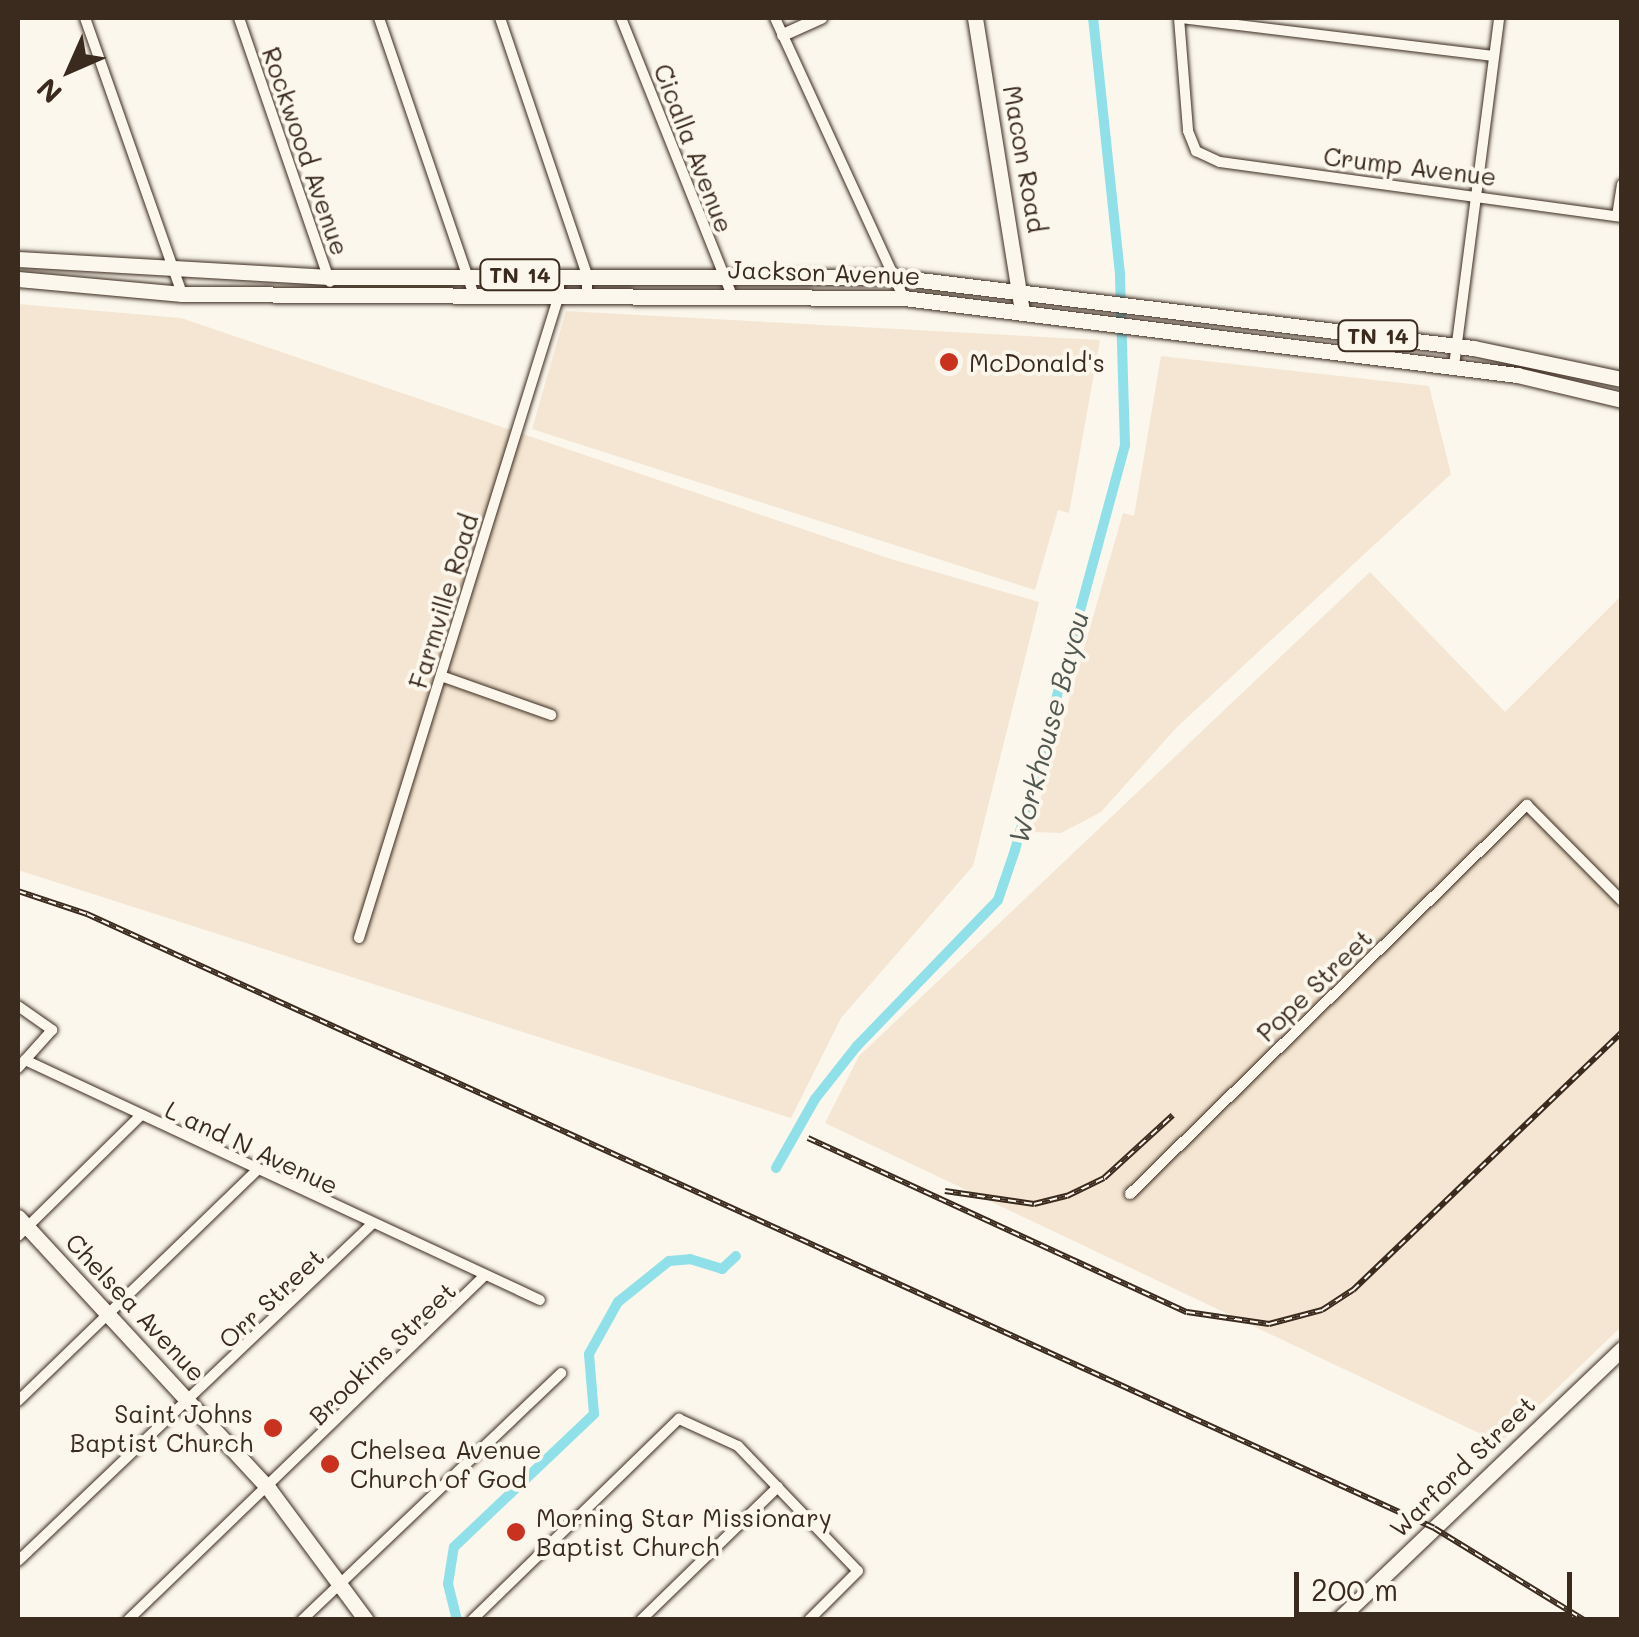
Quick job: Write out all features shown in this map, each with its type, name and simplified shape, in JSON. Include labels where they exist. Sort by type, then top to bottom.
[{"type":"main road","name":"Macon Road","points":[[975,18],[1023,290],[1022,310]]},
{"type":"main road","name":"Jackson Avenue","points":[[18,259],[174,273],[328,277],[895,277],[1456,346],[1622,380]]},
{"type":"main road","name":"Jackson Avenue","points":[[18,277],[182,294],[336,297],[730,293],[904,298],[1454,366],[1622,400]]},
{"type":"main road","name":"Chelsea Avenue","points":[[21,1227],[110,1316],[269,1490],[366,1620]]},
{"type":"main road","name":"Warford Street","points":[[1338,1620],[1622,1349]]},
{"type":"street","points":[[85,18],[182,294]]},
{"type":"street","name":"Rockwood Avenue","points":[[239,18],[336,297]]},
{"type":"street","points":[[379,18],[474,295]]},
{"type":"street","points":[[500,18],[587,275],[587,295]]},
{"type":"street","name":"Cicalla Avenue","points":[[621,18],[730,293]]},
{"type":"street","points":[[775,18],[904,298]]},
{"type":"street","points":[[783,35],[821,18]]},
{"type":"street","points":[[1179,18],[1493,56]]},
{"type":"street","name":"Crump Avenue","points":[[1179,18],[1196,151],[1220,162],[1620,216]]},
{"type":"street","points":[[1454,366],[1499,18]]},
{"type":"street","points":[[1620,216],[1622,184]]},
{"type":"street","name":"Farmville Road","points":[[359,938],[559,296],[559,276]]},
{"type":"street","points":[[441,676],[551,716]]},
{"type":"street","name":"Pope Street","points":[[1130,1194],[1527,805],[1622,901]]},
{"type":"street","name":"L and N Avenue","points":[[18,1006],[52,1030],[22,1064],[540,1300]]},
{"type":"street","points":[[21,1227],[139,1116]]},
{"type":"street","points":[[18,1401],[257,1170]]},
{"type":"street","name":"Orr Street","points":[[18,1561],[372,1224]]},
{"type":"street","name":"Brookins Street","points":[[128,1620],[269,1490],[484,1276]]},
{"type":"street","points":[[302,1620],[561,1373]]},
{"type":"street","points":[[472,1620],[679,1419],[738,1446],[858,1571],[809,1620]]},
{"type":"street","points":[[642,1620],[778,1487]]},
{"type":"shaded area","points":[[18,304],[181,318],[891,559],[1039,602],[973,866],[841,1018],[791,1118],[18,870]]},
{"type":"shaded area","points":[[566,311],[1100,340],[1069,513],[1058,510],[1035,590],[532,429]]},
{"type":"shaded area","points":[[1161,356],[1429,386],[1451,474],[1177,727],[1101,812],[1061,833],[1031,832],[1123,513],[1134,516]]},
{"type":"shaded area","points":[[1370,572],[1505,712],[1621,596],[1621,1327],[1500,1443],[825,1123],[859,1056]]},
{"type":"waterway","name":"Workhouse Bayou","points":[[776,1168],[815,1099],[857,1046],[998,900],[1015,850],[1125,445],[1120,274],[1093,18]]},
{"type":"waterway","name":"Workhouse Bayou","points":[[457,1620],[448,1584],[454,1547],[594,1414],[589,1354],[618,1302],[669,1261],[690,1259],[722,1269],[736,1256]]},
{"type":"railway","points":[[18,891],[87,914],[1434,1528],[1584,1620]]},
{"type":"railway","points":[[808,1138],[1187,1312],[1269,1324],[1322,1310],[1353,1290],[1622,1032]]},
{"type":"railway","points":[[945,1191],[1034,1204],[1067,1196],[1104,1178],[1173,1115]]},
{"type":"place","name":"McDonald's","points":[[949,362]]},
{"type":"place","name":"Saint Johns Baptist Church","points":[[273,1428]]},
{"type":"place","name":"Chelsea Avenue Church of God","points":[[330,1464]]},
{"type":"place","name":"Morning Star Missionary Baptist Church","points":[[516,1532]]}]
